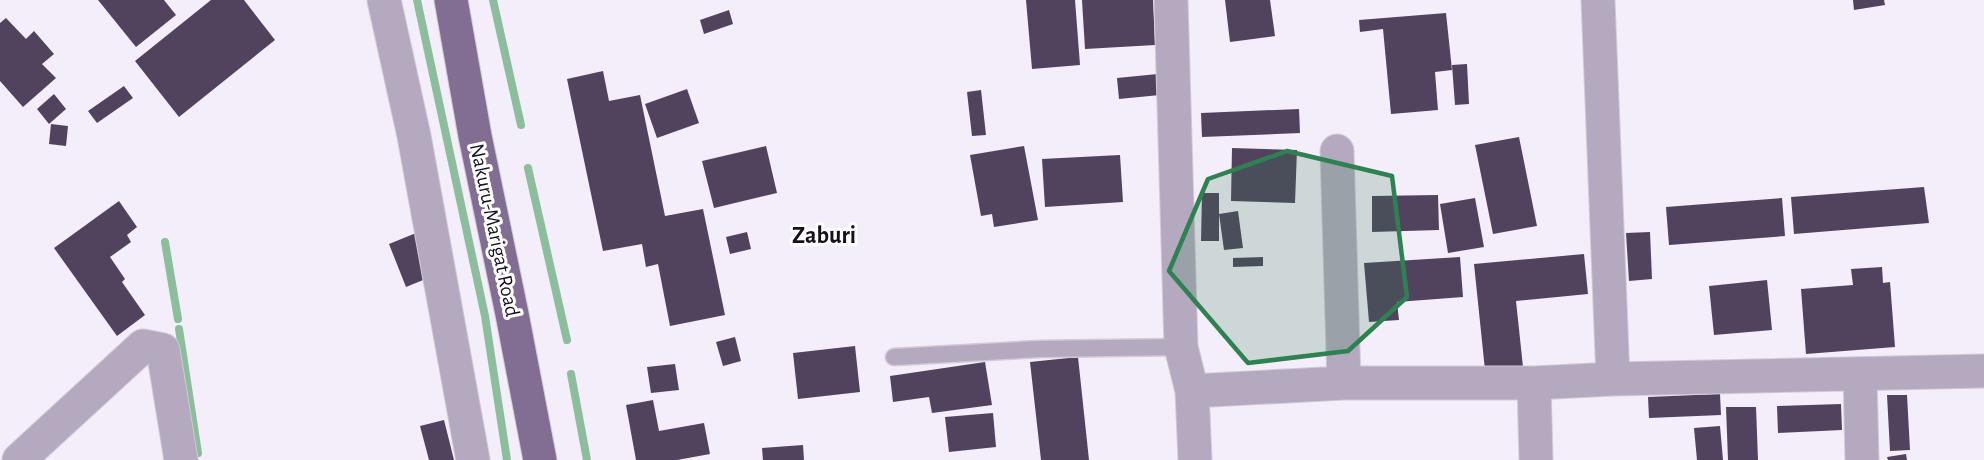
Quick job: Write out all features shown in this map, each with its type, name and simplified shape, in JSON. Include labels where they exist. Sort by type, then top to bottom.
[{"type":"main road","name":"Nakuru-Marigat Road","points":[[451,0],[475,136],[517,336],[540,460]]},
{"type":"street","points":[[384,0],[414,136],[473,460]]},
{"type":"street","points":[[1171,0],[1181,347],[1192,391],[1195,460]]},
{"type":"street","points":[[1598,0],[1613,379]]},
{"type":"street","points":[[1337,151],[1344,382]]},
{"type":"street","points":[[19,460],[143,346],[163,350],[181,460]]},
{"type":"street","points":[[1192,391],[1344,382],[1534,383],[1613,379],[1984,371]]},
{"type":"street","points":[[1860,374],[1862,460]]},
{"type":"street","points":[[1534,383],[1536,460]]},
{"type":"lane","points":[[894,357],[1039,349],[1181,347]]},
{"type":"highlighted area","points":[[1287,151],[1392,176],[1407,297],[1348,351],[1248,363],[1169,271],[1208,179]]},
{"type":"building","points":[[98,0],[164,0],[176,15],[136,47]]},
{"type":"building","points":[[211,0],[244,0],[275,40],[179,117],[135,61]]},
{"type":"building","points":[[1026,0],[1075,0],[1080,65],[1032,69]]},
{"type":"building","points":[[1082,0],[1153,0],[1155,45],[1085,49]]},
{"type":"building","points":[[1225,0],[1270,0],[1275,36],[1230,42]]},
{"type":"building","points":[[1853,0],[1884,0],[1885,5],[1854,10]]},
{"type":"building","points":[[729,10],[733,24],[704,34],[700,20]]},
{"type":"building","points":[[1446,13],[1452,70],[1435,72],[1438,110],[1391,114],[1383,29],[1360,32],[1359,20]]},
{"type":"building","points":[[6,18],[26,39],[34,31],[54,54],[42,64],[56,78],[23,107],[0,81],[0,23]]},
{"type":"building","points":[[1467,64],[1469,104],[1455,105],[1452,65]]},
{"type":"building","points":[[603,71],[609,101],[640,95],[665,216],[703,209],[725,315],[670,326],[658,264],[646,267],[642,244],[603,251],[567,79]]},
{"type":"building","points":[[1168,73],[1170,94],[1119,99],[1117,78]]},
{"type":"building","points":[[124,86],[133,98],[97,123],[88,111]]},
{"type":"building","points":[[687,89],[699,123],[657,138],[645,104]]},
{"type":"building","points":[[981,90],[986,135],[972,136],[967,92]]},
{"type":"building","points":[[54,94],[66,109],[49,124],[37,109]]},
{"type":"building","points":[[1299,109],[1300,133],[1202,137],[1201,113]]},
{"type":"building","points":[[51,124],[68,126],[66,146],[49,144]]},
{"type":"building","points":[[1519,137],[1537,226],[1493,234],[1475,145]]},
{"type":"building","points":[[766,146],[777,193],[714,208],[702,161]]},
{"type":"building","points":[[1024,146],[1038,220],[994,227],[992,214],[981,216],[970,155]]},
{"type":"building","points":[[1232,148],[1297,150],[1295,203],[1231,201]]},
{"type":"building","points":[[1120,155],[1123,202],[1045,207],[1042,159]]},
{"type":"building","points":[[1924,187],[1929,223],[1794,234],[1791,197]]},
{"type":"building","points":[[1202,193],[1219,193],[1219,241],[1201,241]]},
{"type":"building","points":[[1438,195],[1439,230],[1372,232],[1372,196]]},
{"type":"building","points":[[1475,198],[1484,247],[1448,253],[1440,204]]},
{"type":"building","points":[[1782,198],[1785,236],[1669,245],[1666,207]]},
{"type":"building","points":[[119,201],[137,227],[127,235],[131,242],[110,257],[125,279],[122,282],[145,315],[117,336],[54,248]]},
{"type":"building","points":[[1238,211],[1243,248],[1224,250],[1219,214]]},
{"type":"building","points":[[747,232],[751,249],[730,254],[726,237]]},
{"type":"building","points":[[1650,232],[1652,279],[1629,281],[1626,233]]},
{"type":"building","points":[[416,233],[433,276],[406,287],[389,244]]},
{"type":"building","points":[[1584,254],[1588,294],[1516,301],[1523,367],[1485,370],[1474,264]]},
{"type":"building","points":[[1263,257],[1263,266],[1233,267],[1233,258]]},
{"type":"building","points":[[1460,257],[1463,297],[1397,302],[1399,320],[1369,322],[1364,263]]},
{"type":"building","points":[[1882,267],[1883,283],[1890,282],[1895,347],[1806,354],[1801,289],[1853,285],[1851,269]]},
{"type":"building","points":[[1767,280],[1772,330],[1714,335],[1709,286]]},
{"type":"building","points":[[735,337],[741,361],[723,366],[716,342]]},
{"type":"building","points":[[855,346],[860,392],[798,399],[793,353]]},
{"type":"building","points":[[1078,357],[1089,460],[1041,460],[1030,362]]},
{"type":"building","points":[[985,362],[992,405],[932,413],[929,397],[893,402],[890,376]]},
{"type":"building","points":[[675,364],[679,390],[651,393],[647,367]]},
{"type":"building","points":[[1720,394],[1721,415],[1649,418],[1648,397]]},
{"type":"building","points":[[1887,395],[1907,395],[1910,450],[1890,451]]},
{"type":"building","points":[[653,400],[659,431],[704,423],[710,454],[677,460],[636,460],[626,405]]},
{"type":"building","points":[[1841,404],[1842,430],[1778,433],[1777,406]]},
{"type":"building","points":[[1726,407],[1756,407],[1758,460],[1728,460]]},
{"type":"building","points":[[993,413],[996,447],[949,452],[945,417]]},
{"type":"building","points":[[444,420],[454,460],[429,460],[420,426]]},
{"type":"building","points":[[1720,426],[1723,460],[1697,460],[1694,428]]},
{"type":"building","points":[[803,445],[804,460],[763,460],[762,448]]},
{"type":"building","points":[[1906,454],[1907,460],[1888,460],[1887,457]]},
{"type":"waterway","points":[[417,0],[485,316],[507,460]]},
{"type":"waterway","points":[[493,0],[521,125]]},
{"type":"waterway","points":[[528,168],[567,340]]},
{"type":"waterway","points":[[165,242],[178,319]]},
{"type":"waterway","points":[[179,329],[198,453]]},
{"type":"waterway","points":[[571,374],[587,460]]},
{"type":"district","name":"Zaburi","points":[[824,235]]}]
